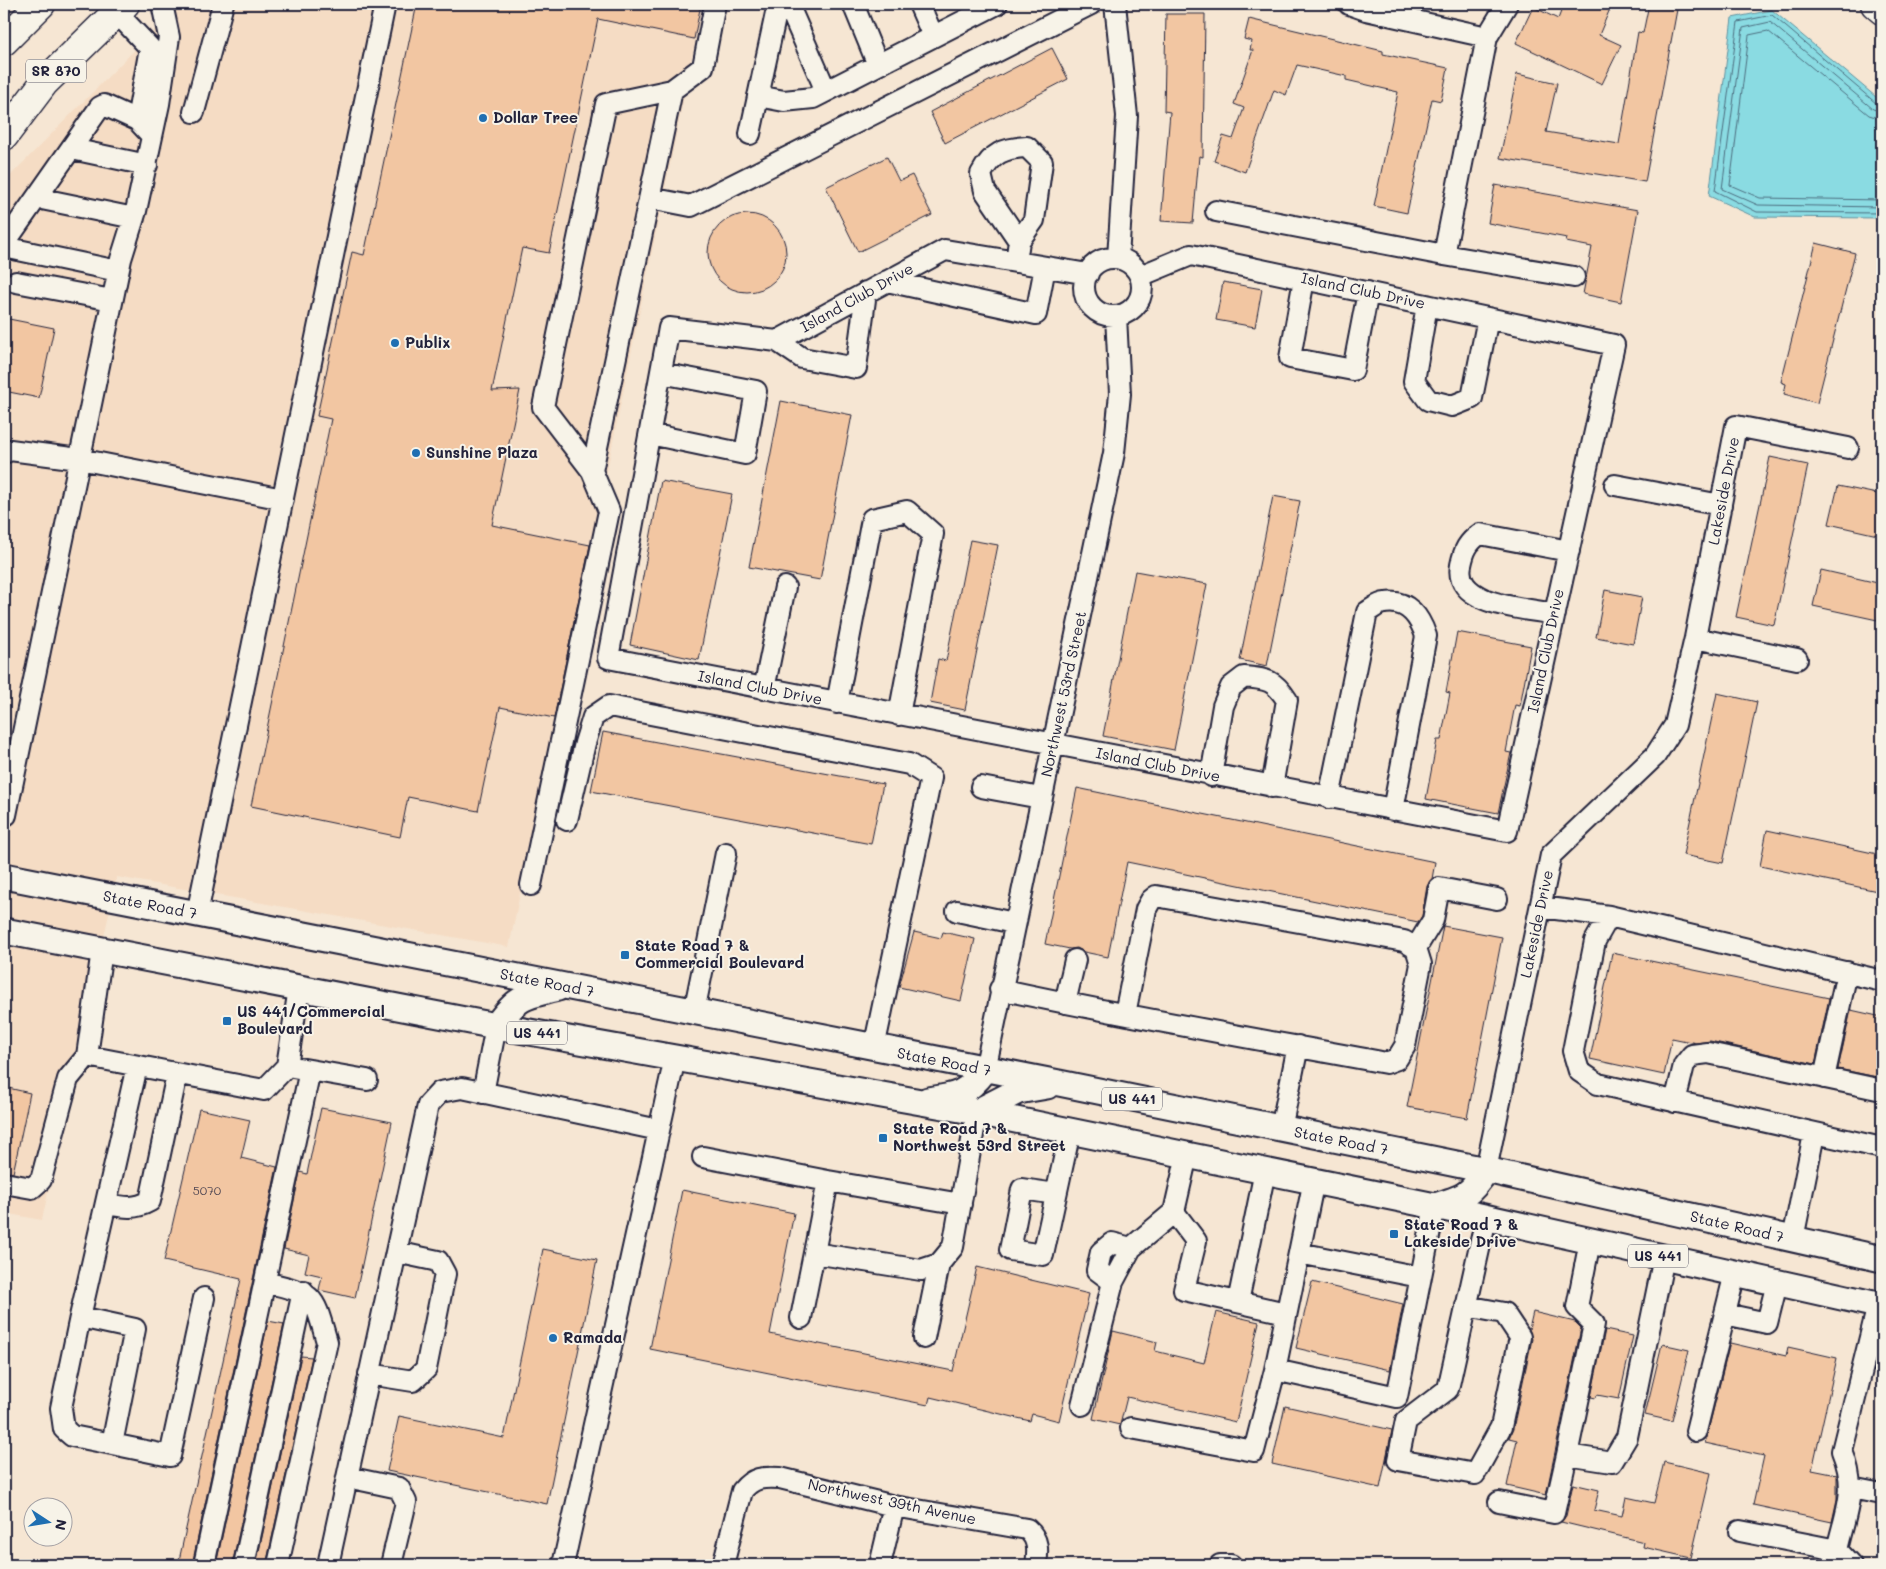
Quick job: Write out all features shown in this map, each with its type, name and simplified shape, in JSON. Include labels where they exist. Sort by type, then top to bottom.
[{"type":"highway","points":[[4,41],[41,4]]},
{"type":"highway","points":[[1875,4],[1882,10]]},
{"type":"highway","name":"SR 870","points":[[4,136],[44,82],[120,8]]},
{"type":"main road","name":"State Road 7","points":[[4,876],[568,986],[1486,1170],[1882,1259]]},
{"type":"main road","name":"US 441","points":[[4,931],[496,1026],[977,1112],[1314,1180],[1735,1274],[1881,1304]]},
{"type":"main road","points":[[496,1026],[511,1005],[528,995],[568,986]]},
{"type":"main road","points":[[914,1102],[952,1096],[972,1086],[985,1070]]},
{"type":"main road","points":[[977,1112],[1018,1091],[1059,1084]]},
{"type":"main road","points":[[1434,1206],[1463,1198],[1474,1189],[1486,1170]]},
{"type":"street","points":[[6,815],[118,271],[147,165],[169,41],[162,4]]},
{"type":"street","points":[[194,112],[223,4]]},
{"type":"street","points":[[197,914],[385,4]]},
{"type":"street","points":[[531,886],[609,511],[592,471],[543,407],[606,104],[672,90],[703,67],[715,4]]},
{"type":"street","points":[[750,134],[778,4]]},
{"type":"street","points":[[788,4],[826,91]]},
{"type":"street","points":[[853,4],[878,65]]},
{"type":"street","points":[[919,4],[933,36]]},
{"type":"street","points":[[758,96],[784,101],[813,98],[997,4]]},
{"type":"street","points":[[650,198],[691,206],[1091,4]]},
{"type":"street","points":[[1115,4],[1127,116],[1118,258]]},
{"type":"street","points":[[1349,4],[1366,10],[1487,37]]},
{"type":"street","points":[[1444,255],[1487,37],[1506,4]]},
{"type":"street","points":[[120,8],[150,48],[136,120]]},
{"type":"street","points":[[592,471],[672,90]]},
{"type":"street","points":[[118,271],[4,245],[102,105],[136,120],[152,136]]},
{"type":"street","points":[[72,149],[147,165]]},
{"type":"street","points":[[37,198],[134,218]]},
{"type":"street","points":[[1216,211],[1574,278]]},
{"type":"street","points":[[1016,262],[1019,241]]},
{"type":"street","name":"Island Club Drive","points":[[1088,274],[944,250],[777,342],[669,328],[608,658],[1053,746],[1506,832],[1614,345],[1191,255],[1140,276]]},
{"type":"street","points":[[1118,258],[1135,268],[1140,276],[1142,286],[1140,300],[1125,314],[1116,316],[1106,315],[1096,310],[1089,303],[1085,294],[1085,284],[1088,274],[1098,262],[1118,258]]},
{"type":"street","points":[[887,281],[1036,314],[1046,267]]},
{"type":"street","points":[[1304,279],[1290,358],[1353,370],[1368,292]]},
{"type":"street","points":[[16,282],[112,300]]},
{"type":"street","points":[[777,342],[802,358],[856,368],[866,292]]},
{"type":"street","points":[[1427,305],[1414,381],[1428,400],[1452,406],[1472,398],[1488,318]]},
{"type":"street","name":"Northwest 53rd Street","points":[[985,1070],[1000,989],[1114,453],[1120,394],[1116,316]]},
{"type":"street","points":[[650,434],[745,454],[756,392],[661,373]]},
{"type":"street","name":"Lakeside Drive","points":[[1486,1170],[1551,855],[1655,756],[1675,726],[1695,638],[1736,426],[1848,448]]},
{"type":"street","points":[[6,449],[79,459],[283,499]]},
{"type":"street","points":[[1615,485],[1721,505]]},
{"type":"street","points":[[837,703],[872,519],[907,511],[933,534],[899,715]]},
{"type":"street","points":[[1554,614],[1478,598],[1464,587],[1459,574],[1469,541],[1480,534],[1568,551]]},
{"type":"street","points":[[764,689],[784,587]]},
{"type":"street","points":[[1330,798],[1367,612],[1384,602],[1405,605],[1420,619],[1426,636],[1393,810]]},
{"type":"street","points":[[1695,638],[1797,659]]},
{"type":"street","points":[[1211,776],[1223,706],[1231,687],[1244,677],[1263,678],[1277,685],[1288,700],[1272,787]]},
{"type":"street","points":[[567,820],[593,717],[609,706],[909,764],[931,778],[874,1048]]},
{"type":"street","points":[[981,787],[1041,798]]},
{"type":"street","points":[[694,1012],[726,853]]},
{"type":"street","points":[[1416,948],[1432,920],[1439,888],[1497,898]]},
{"type":"street","points":[[1000,989],[1065,1003],[1386,1063],[1398,1059],[1406,1046],[1421,964],[1416,948],[1404,942],[1156,896],[1150,900],[1146,909],[1125,1014]]},
{"type":"street","points":[[1541,907],[1609,916],[1882,981]]},
{"type":"street","points":[[957,911],[1014,923]]},
{"type":"street","points":[[1609,916],[1595,941],[1573,1051],[1580,1071],[1598,1084],[1882,1148]]},
{"type":"street","points":[[4,1183],[32,1188],[40,1180],[68,1079],[86,1056],[102,950]]},
{"type":"street","points":[[1065,1003],[1075,960]]},
{"type":"street","points":[[1824,1078],[1847,972]]},
{"type":"street","points":[[86,1056],[264,1090],[287,1066],[299,988]]},
{"type":"street","points":[[483,1093],[496,1026]]},
{"type":"street","points":[[1281,1129],[1298,1046]]},
{"type":"street","points":[[1675,1102],[1684,1065],[1692,1055],[1708,1053],[1882,1090]]},
{"type":"street","points":[[563,1565],[675,1058]]},
{"type":"street","points":[[137,1066],[61,1408],[64,1429],[72,1436],[170,1456],[204,1298]]},
{"type":"street","points":[[287,1066],[367,1080]]},
{"type":"street","points":[[204,1565],[310,1070]]},
{"type":"street","points":[[106,1204],[129,1208],[139,1207],[150,1201],[177,1074]]},
{"type":"street","points":[[328,1565],[428,1105],[440,1092],[462,1088],[659,1130]]},
{"type":"street","points":[[924,1338],[939,1264],[953,1247],[977,1112]]},
{"type":"street","points":[[1056,1194],[1070,1131]]},
{"type":"street","points":[[1793,1239],[1814,1134]]},
{"type":"street","points":[[1082,1405],[1113,1282],[1101,1276],[1097,1270],[1101,1252],[1112,1243],[1131,1248],[1174,1212],[1187,1155]]},
{"type":"street","points":[[703,1156],[828,1181],[961,1204]]},
{"type":"street","points":[[1238,1302],[1266,1171]]},
{"type":"street","points":[[1131,1428],[1254,1451],[1274,1370],[1314,1180]]},
{"type":"street","points":[[801,1318],[828,1181]]},
{"type":"street","points":[[1274,1370],[1397,1397],[1434,1206]]},
{"type":"street","points":[[1174,1212],[1196,1241],[1184,1290],[1286,1313]]},
{"type":"street","points":[[1466,1306],[1504,1313],[1520,1337],[1501,1427],[1475,1474],[1398,1460],[1406,1421],[1448,1388],[1466,1306],[1486,1218]]},
{"type":"street","points":[[1499,1502],[1554,1513],[1594,1324],[1577,1307],[1590,1241]]},
{"type":"street","points":[[370,1374],[413,1381],[426,1369],[445,1274],[438,1261],[396,1252]]},
{"type":"street","points":[[814,1253],[921,1270],[939,1264]]},
{"type":"street","points":[[1299,1253],[1420,1277]]},
{"type":"street","points":[[1566,1455],[1612,1462],[1628,1437],[1664,1258]]},
{"type":"street","points":[[1696,1431],[1735,1274]]},
{"type":"street","points":[[265,1282],[303,1291],[317,1307],[327,1342],[278,1565]]},
{"type":"street","points":[[1725,1314],[1767,1323],[1777,1283]]},
{"type":"street","points":[[244,1565],[303,1291]]},
{"type":"street","points":[[1837,1550],[1852,1488],[1850,1469],[1842,1451],[1881,1304]]},
{"type":"street","points":[[80,1317],[135,1329],[112,1444]]},
{"type":"street","points":[[347,1477],[399,1488],[406,1502],[390,1565]]},
{"type":"street","name":"Northwest 39th Avenue","points":[[723,1565],[738,1501],[748,1483],[761,1477],[780,1478],[894,1506],[1027,1529],[1034,1535],[1037,1544],[1036,1565]]},
{"type":"street","points":[[1852,1488],[1882,1494]]},
{"type":"street","points":[[880,1565],[894,1506]]},
{"type":"street","points":[[1740,1531],[1837,1550],[1851,1565]]},
{"type":"street","points":[[1220,1565],[1231,1565]]},
{"type":"shaded area","points":[[180,4],[703,4],[509,947],[117,877],[42,1220],[4,1213],[4,182]]},
{"type":"water","points":[[1772,10],[1882,102],[1882,218],[1755,217],[1709,196],[1732,18]]},
{"type":"building","name":"Sunshine Plaza","points":[[417,4],[701,4],[694,39],[598,19],[549,253],[522,248],[492,391],[520,390],[492,525],[590,545],[554,718],[500,707],[478,811],[408,797],[400,837],[251,806],[331,419],[317,416],[352,252],[364,255]]},
{"type":"building","points":[[1564,4],[1612,4],[1599,35],[1621,45],[1602,84],[1516,43],[1533,7],[1558,19]]},
{"type":"building","points":[[1649,4],[1678,4],[1645,182],[1500,158],[1517,74],[1557,83],[1546,132],[1619,144],[1638,32],[1643,33]]},
{"type":"building","points":[[1166,14],[1205,14],[1203,157],[1199,156],[1193,223],[1161,221],[1170,112],[1164,111]]},
{"type":"building","points":[[1249,19],[1383,51],[1383,54],[1448,68],[1441,101],[1432,99],[1407,213],[1374,206],[1398,92],[1346,80],[1346,76],[1297,65],[1286,95],[1274,90],[1245,172],[1214,161],[1223,136],[1233,139],[1244,108],[1234,104],[1253,50],[1250,50],[1252,41],[1244,39]]},
{"type":"building","points":[[1052,48],[1068,79],[945,143],[930,112]]},
{"type":"building","points":[[887,157],[899,181],[912,175],[932,215],[858,252],[826,187]]},
{"type":"building","points":[[1495,185],[1638,210],[1621,302],[1583,294],[1592,247],[1566,242],[1567,238],[1488,223]]},
{"type":"building","points":[[739,214],[755,214],[769,220],[780,231],[786,245],[786,261],[780,275],[769,286],[755,292],[739,292],[725,286],[714,275],[708,261],[708,245],[714,231],[725,220]]},
{"type":"building","points":[[1816,243],[1855,253],[1817,403],[1784,394],[1786,384],[1781,382]]},
{"type":"building","points":[[1223,282],[1262,289],[1255,327],[1216,320]]},
{"type":"building","points":[[4,318],[54,328],[39,398],[4,391]]},
{"type":"building","points":[[781,401],[852,415],[820,580],[749,567]]},
{"type":"building","points":[[1770,457],[1808,465],[1774,625],[1736,617]]},
{"type":"building","points":[[661,481],[732,494],[699,660],[630,645]]},
{"type":"building","points":[[1838,486],[1882,495],[1882,536],[1829,524]]},
{"type":"building","points":[[1273,496],[1300,501],[1267,666],[1240,660]]},
{"type":"building","points":[[970,540],[998,545],[965,710],[930,703],[938,659],[946,661]]},
{"type":"building","points":[[1821,570],[1882,584],[1882,621],[1813,606]]},
{"type":"building","points":[[1135,571],[1207,584],[1174,750],[1103,736]]},
{"type":"building","points":[[1605,590],[1642,597],[1633,644],[1596,637]]},
{"type":"building","points":[[1457,632],[1531,646],[1520,706],[1515,705],[1506,752],[1511,753],[1498,813],[1426,799],[1437,740],[1441,740],[1450,693],[1446,692]]},
{"type":"building","points":[[1717,693],[1757,702],[1723,863],[1683,855]]},
{"type":"building","points":[[603,732],[883,784],[871,844],[591,791]]},
{"type":"building","points":[[1077,788],[1435,862],[1432,879],[1427,886],[1422,916],[1418,922],[1127,862],[1108,957],[1084,952],[1077,948],[1070,949],[1045,944]]},
{"type":"building","points":[[1767,830],[1882,855],[1882,892],[1760,866]]},
{"type":"building","points":[[1443,926],[1502,937],[1467,1118],[1407,1107]]},
{"type":"building","points":[[914,932],[941,938],[943,932],[975,939],[961,1001],[899,987]]},
{"type":"building","points":[[1612,953],[1829,998],[1815,1064],[1710,1041],[1696,1043],[1672,1038],[1664,1075],[1590,1059]]},
{"type":"building","points":[[1851,1010],[1882,1017],[1882,1078],[1838,1069]]},
{"type":"building","points":[[4,1087],[30,1093],[13,1173],[4,1171]]},
{"type":"building","points":[[321,1108],[392,1122],[355,1298],[319,1290],[322,1276],[305,1272],[309,1255],[284,1249],[300,1172],[307,1174]]},
{"type":"building","points":[[199,1109],[250,1120],[241,1158],[277,1167],[192,1565],[178,1565],[241,1279],[164,1261]]},
{"type":"building","points":[[682,1190],[794,1213],[770,1334],[953,1371],[977,1267],[1089,1294],[1059,1421],[1032,1414],[1030,1421],[930,1397],[928,1405],[650,1349]]},
{"type":"building","name":"Ramada","points":[[543,1249],[597,1260],[547,1504],[387,1471],[399,1416],[504,1438]]},
{"type":"building","points":[[1312,1282],[1403,1304],[1390,1370],[1296,1348]]},
{"type":"building","points":[[1216,1312],[1259,1322],[1236,1422],[1127,1397],[1120,1425],[1093,1419],[1113,1331],[1157,1342],[1155,1351],[1204,1363]]},
{"type":"building","points":[[1533,1312],[1575,1322],[1581,1328],[1546,1495],[1507,1486],[1517,1440],[1509,1438],[1513,1429],[1532,1339],[1529,1329]]},
{"type":"building","points":[[268,1321],[284,1324],[232,1565],[216,1565]]},
{"type":"building","points":[[1605,1330],[1633,1336],[1619,1399],[1597,1395],[1596,1398],[1591,1397]]},
{"type":"building","points":[[1730,1343],[1786,1356],[1788,1347],[1837,1358],[1812,1470],[1837,1475],[1837,1499],[1832,1522],[1753,1505],[1764,1456],[1705,1443]]},
{"type":"building","points":[[1662,1344],[1689,1350],[1672,1421],[1645,1415]]},
{"type":"building","points":[[301,1356],[312,1357],[266,1565],[256,1565]]},
{"type":"building","points":[[1285,1406],[1392,1430],[1380,1488],[1272,1464]]},
{"type":"building","points":[[1664,1462],[1711,1473],[1691,1558],[1643,1547],[1644,1542],[1561,1522],[1566,1516],[1573,1484],[1599,1490],[1594,1510],[1622,1516],[1626,1497],[1654,1503]]},
{"type":"place","name":"Dollar Tree","points":[[483,118]]},
{"type":"place","name":"Publix","points":[[395,343]]},
{"type":"place","name":"Sunshine Plaza","points":[[416,453]]},
{"type":"place","name":"State Road 7 & Commercial Boulevard","points":[[625,955]]},
{"type":"place","name":"US 441/Commercial Boulevard","points":[[227,1021]]},
{"type":"place","name":"State Road 7 & Northwest 53rd Street","points":[[883,1138]]},
{"type":"place","name":"State Road 7 & Lakeside Drive","points":[[1394,1234]]},
{"type":"place","name":"Ramada","points":[[553,1338]]}]
